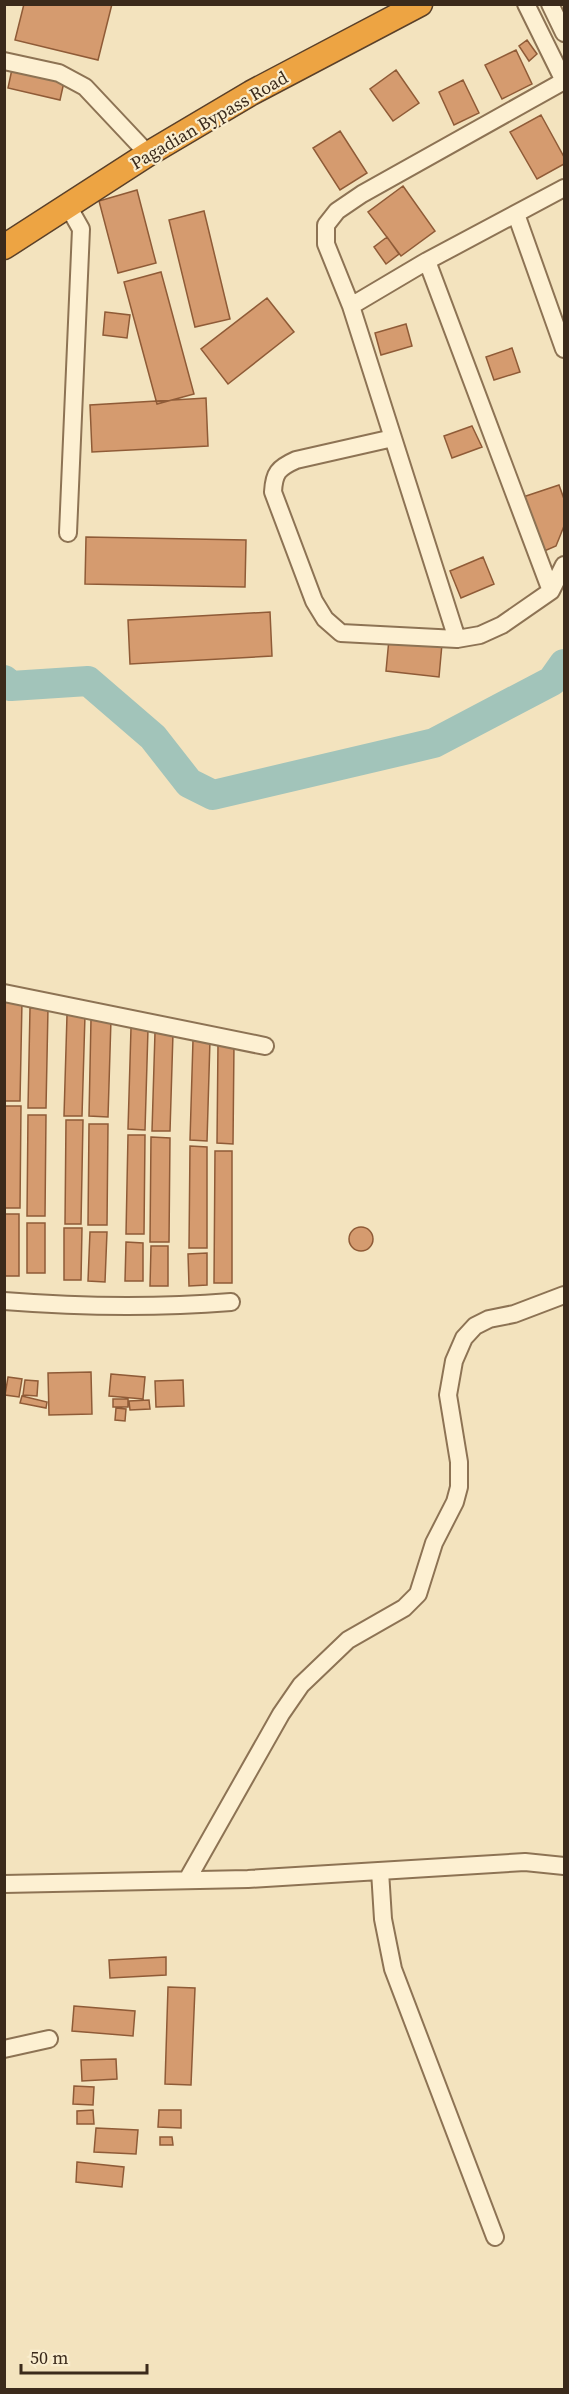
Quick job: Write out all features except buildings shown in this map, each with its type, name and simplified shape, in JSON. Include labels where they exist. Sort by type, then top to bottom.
[{"type":"highway","name":"Pagadian Bypass Road","points":[[4,247],[148,153],[251,93],[420,4]]},
{"type":"street","points":[[457,639],[351,306],[326,244],[326,225],[337,212],[362,194],[564,81],[526,4]]},
{"type":"street","points":[[550,4],[564,33]]},
{"type":"street","points":[[4,61],[58,73],[85,87],[148,153]]},
{"type":"street","points":[[351,306],[427,261],[564,188]]},
{"type":"street","points":[[68,206],[81,229],[68,533]]},
{"type":"street","points":[[516,214],[564,349]]},
{"type":"street","points":[[427,261],[550,591]]},
{"type":"street","points":[[393,438],[288,463],[281,466],[274,476],[273,492],[314,601],[325,619],[341,633],[457,639],[480,635],[502,625],[550,591],[564,565]]},
{"type":"street","points":[[4,993],[265,1046]]},
{"type":"street","points":[[187,1880],[281,1714],[301,1685],[348,1640],[404,1608],[418,1594],[434,1543],[455,1502],[459,1487],[459,1462],[448,1395],[454,1361],[464,1338],[475,1326],[489,1319],[514,1314],[564,1295]]},
{"type":"street","points":[[4,1302],[150,1308],[231,1302]]},
{"type":"street","points":[[4,1884],[248,1879],[525,1862],[564,1866]]},
{"type":"street","points":[[380,1871],[383,1919],[393,1969],[495,2237]]},
{"type":"street","points":[[4,2049],[49,2039]]},
{"type":"waterway","points":[[4,680],[11,686],[88,681],[153,737],[189,783],[213,795],[434,743],[552,681],[564,664]]}]
